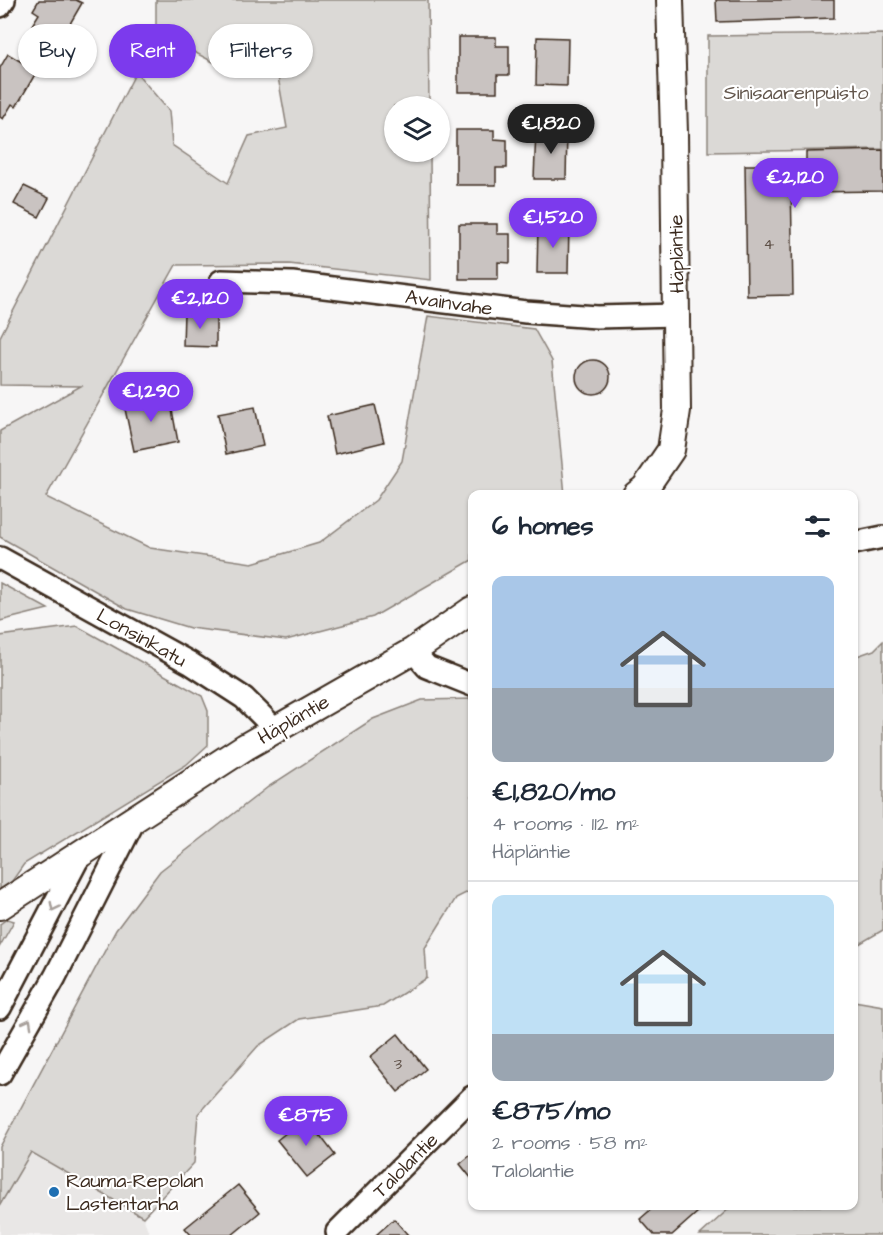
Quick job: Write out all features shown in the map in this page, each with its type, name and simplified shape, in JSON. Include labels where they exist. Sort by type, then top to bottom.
[{"type":"street","points":[[0,6],[4,0]]},
{"type":"street","name":"Häpläntie","points":[[646,490],[671,450],[676,410],[677,315],[670,0]]},
{"type":"street","name":"Avainvahe","points":[[221,281],[292,283],[526,312],[597,317],[677,315]]},
{"type":"street","points":[[858,542],[883,537]]},
{"type":"street","name":"Lonsinkatu","points":[[0,558],[190,663],[244,698],[275,729]]},
{"type":"street","name":"Häpläntie","points":[[0,906],[275,729],[413,651],[468,613]]},
{"type":"street","points":[[413,651],[427,667],[468,683]]},
{"type":"street","points":[[0,1074],[54,977],[125,826]]},
{"type":"street","points":[[0,1008],[80,855]]},
{"type":"street","name":"Talolantie","points":[[337,1232],[468,1102]]},
{"type":"shaded area","name":"Rauma-Repolan Lastentarha","points":[[30,1152],[143,1217],[150,1235],[0,1235],[0,1205]]},
{"type":"green space","points":[[156,0],[428,0],[429,96],[384,96],[384,162],[430,162],[431,280],[289,264],[176,265],[46,497],[150,548],[252,563],[319,543],[376,500],[402,461],[428,316],[534,329],[552,361],[565,490],[468,490],[468,562],[373,617],[286,640],[190,628],[127,609],[0,537],[0,431],[81,386],[0,385],[0,337],[133,78],[141,78],[169,111],[172,145],[228,183],[249,136],[287,128],[278,78],[313,78],[313,24],[208,24],[208,59],[196,53],[196,24],[156,24]]},
{"type":"green space","name":"Sinisaarenpuisto","points":[[883,34],[883,149],[708,152],[708,36]]},
{"type":"green space","points":[[0,583],[48,609],[0,621]]},
{"type":"green space","points":[[77,626],[202,696],[208,711],[208,745],[186,765],[24,864],[10,884],[0,890],[0,636]]},
{"type":"green space","points":[[883,641],[883,930],[858,945],[858,656],[874,650]]},
{"type":"green space","points":[[468,699],[468,892],[456,898],[425,948],[427,978],[383,1006],[299,1019],[258,1046],[198,1114],[194,1163],[143,1217],[31,1152],[0,1205],[0,1147],[116,930],[160,871],[268,787],[373,719],[422,700]]},
{"type":"green space","points":[[7,919],[14,921],[0,946],[0,924]]},
{"type":"green space","points":[[858,1002],[883,1006],[883,1235],[700,1235],[728,1210],[858,1210]]},
{"type":"building","points":[[39,0],[76,0],[82,3],[70,24],[33,24],[39,14],[33,10]]},
{"type":"building","points":[[716,0],[834,0],[834,18],[717,22]]},
{"type":"building","points":[[458,37],[496,37],[496,46],[509,46],[509,75],[497,75],[497,92],[458,92]]},
{"type":"building","points":[[537,37],[568,38],[567,86],[536,85]]},
{"type":"building","points":[[8,54],[18,60],[18,78],[33,78],[16,107],[12,104],[3,119],[0,117],[0,68]]},
{"type":"building","points":[[456,130],[494,130],[494,139],[507,140],[507,168],[496,168],[496,185],[456,185]]},
{"type":"building","points":[[536,130],[567,131],[566,179],[534,179]]},
{"type":"building","points":[[883,150],[883,191],[809,192],[809,179],[791,179],[793,295],[747,296],[745,165],[806,165],[806,152]]},
{"type":"building","points":[[24,186],[49,198],[39,217],[14,204]]},
{"type":"building","points":[[459,224],[497,224],[497,234],[510,234],[510,263],[498,262],[498,279],[459,279]]},
{"type":"building","points":[[538,224],[569,225],[568,273],[537,273]]},
{"type":"building","points":[[184,312],[216,313],[216,347],[183,346]]},
{"type":"building","points":[[593,360],[605,365],[610,377],[605,389],[593,394],[581,389],[576,377],[581,365]]},
{"type":"building","points":[[150,394],[152,403],[170,399],[178,442],[134,451],[125,409],[135,407],[133,398]]},
{"type":"building","points":[[375,405],[384,442],[335,454],[327,416]]},
{"type":"building","points":[[255,407],[263,446],[226,454],[218,414]]},
{"type":"building","points":[[398,1034],[426,1069],[398,1092],[370,1057]]},
{"type":"building","points":[[306,1117],[335,1155],[307,1177],[277,1140]]},
{"type":"building","points":[[468,1157],[468,1174],[460,1164]]},
{"type":"building","points":[[238,1185],[260,1212],[232,1235],[191,1235],[185,1228]]},
{"type":"building","points":[[650,1210],[696,1210],[698,1212],[672,1235],[654,1235],[640,1219]]},
{"type":"building","points":[[394,1219],[408,1235],[376,1235]]},
{"type":"place","name":"Rauma-Repolan Lastentarha","points":[[54,1192]]}]
